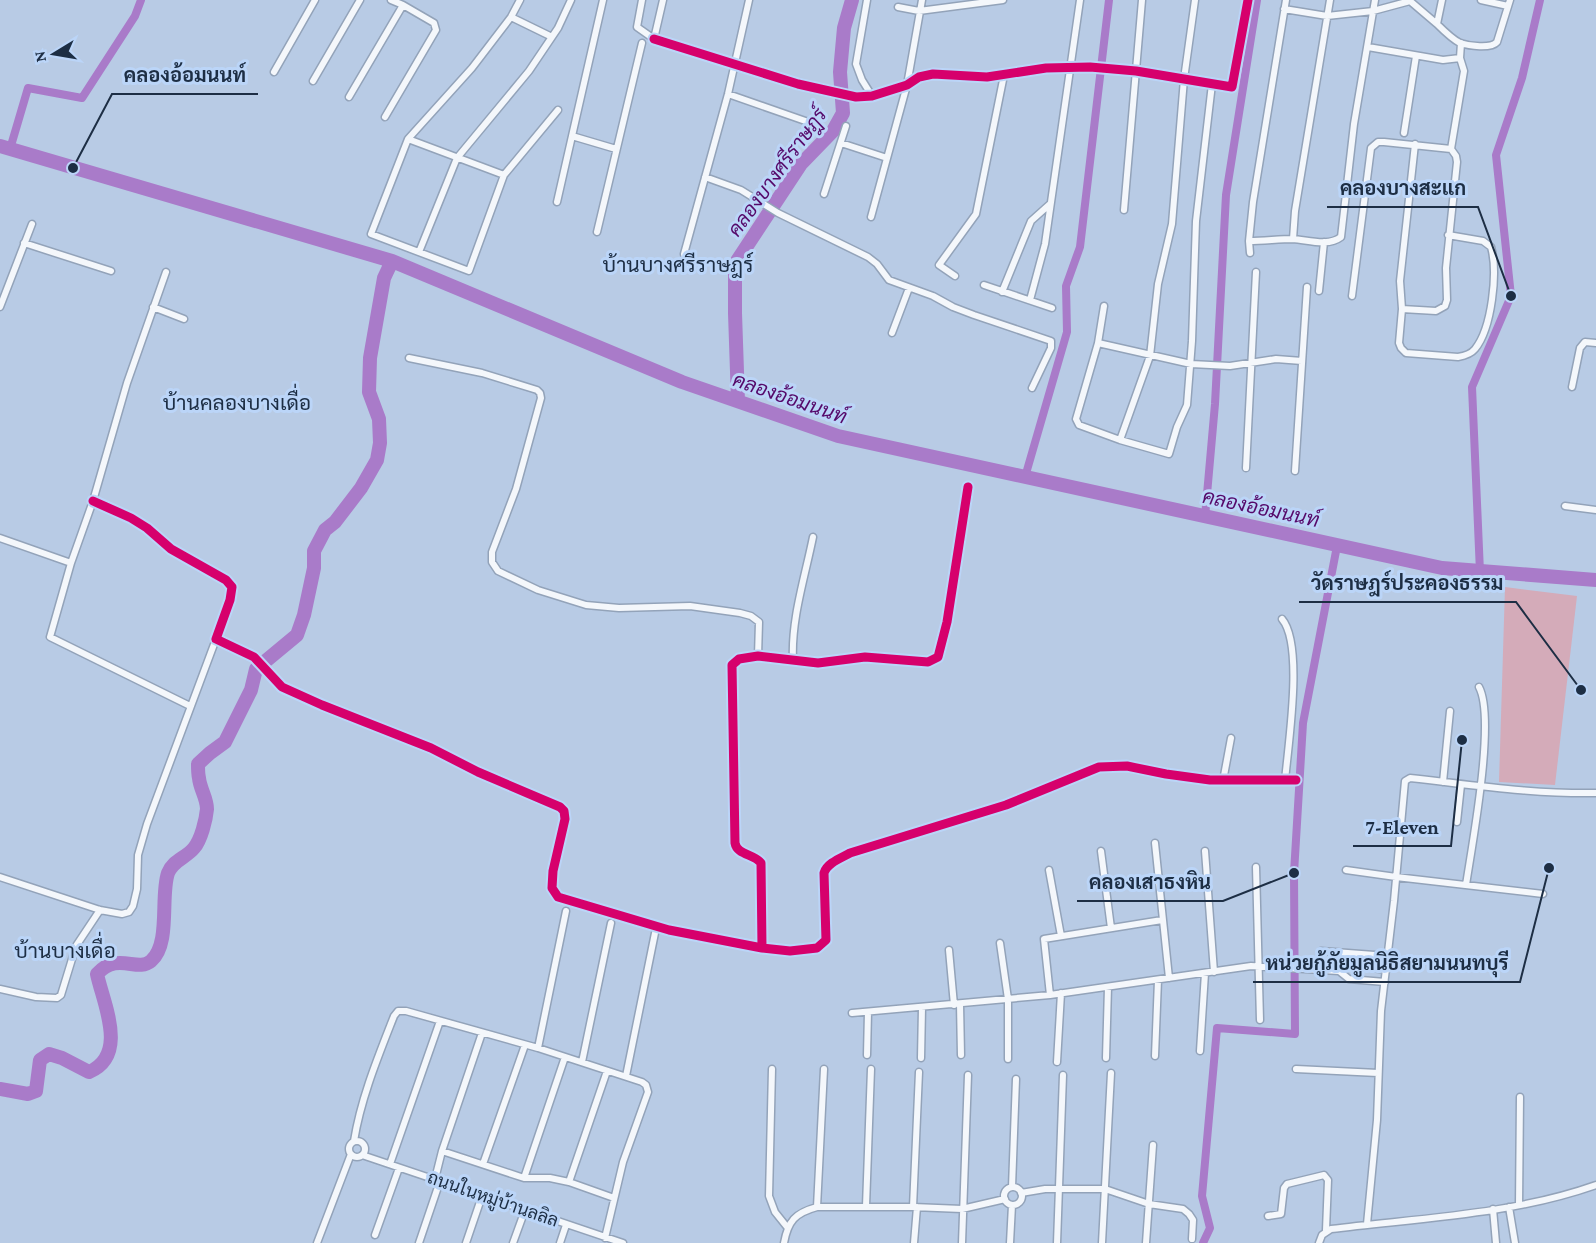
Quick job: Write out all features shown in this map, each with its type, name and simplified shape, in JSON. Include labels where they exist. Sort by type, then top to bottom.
[{"type":"street","points":[[274,72],[315,0]]},
{"type":"street","points":[[313,81],[360,0]]},
{"type":"street","points":[[385,117],[436,30],[434,23],[390,0]]},
{"type":"street","points":[[520,0],[511,17],[472,68],[408,140],[371,234],[469,271],[504,176],[558,110]]},
{"type":"street","points":[[419,252],[457,158],[529,71],[552,36],[571,0]]},
{"type":"street","points":[[557,202],[603,0]]},
{"type":"street","points":[[642,0],[638,27],[654,39],[798,84],[856,97],[872,96],[907,86],[919,77],[933,74],[987,77],[1046,68],[1090,67],[1136,71],[1232,87],[1248,0]]},
{"type":"street","points":[[654,39],[663,0]]},
{"type":"street","points":[[692,268],[687,266],[684,254],[728,94],[749,0]]},
{"type":"street","points":[[867,0],[856,64],[872,96]]},
{"type":"street","points":[[871,217],[907,86],[922,0]]},
{"type":"street","points":[[898,7],[920,11],[1003,0]]},
{"type":"street","points":[[1030,300],[1045,244],[1080,0]]},
{"type":"street","points":[[1124,210],[1142,0]]},
{"type":"street","points":[[1120,440],[1150,356],[1158,284],[1172,224],[1184,79],[1195,0]]},
{"type":"street","points":[[1250,253],[1253,202],[1286,0]]},
{"type":"street","points":[[1293,239],[1295,211],[1330,0]]},
{"type":"street","points":[[1249,241],[1293,239],[1324,242],[1337,240],[1343,233],[1354,124],[1375,0]]},
{"type":"street","points":[[1437,24],[1442,0]]},
{"type":"street","points":[[1284,9],[1327,16],[1373,10],[1410,1],[1461,43],[1494,45],[1509,3],[1481,0]]},
{"type":"street","points":[[349,97],[403,5]]},
{"type":"street","points":[[511,17],[552,36]]},
{"type":"street","points":[[597,232],[642,43]]},
{"type":"street","points":[[1402,309],[1436,311],[1445,306],[1447,300],[1448,235],[1457,162],[1451,149],[1464,71],[1460,58],[1461,43]]},
{"type":"street","points":[[1368,47],[1443,60],[1460,58]]},
{"type":"street","points":[[1404,133],[1416,56]]},
{"type":"street","points":[[955,276],[939,265],[976,214],[1004,75]]},
{"type":"street","points":[[1104,306],[1098,343],[1076,419],[1079,425],[1169,454],[1177,427],[1187,405],[1191,364],[1196,221],[1212,84]]},
{"type":"street","points":[[728,94],[814,124]]},
{"type":"street","points":[[824,194],[846,126]]},
{"type":"street","points":[[572,136],[616,149]]},
{"type":"street","points":[[408,140],[504,176]]},
{"type":"street","points":[[1352,296],[1371,148],[1378,142],[1451,149]]},
{"type":"street","points":[[841,143],[887,158]]},
{"type":"street","points":[[1415,144],[1400,281],[1402,309],[1399,343],[1403,351],[1458,357],[1475,349],[1488,318],[1494,268],[1492,252],[1487,242],[1448,235]]},
{"type":"street","points":[[705,177],[741,190],[778,213],[868,257],[877,264],[889,280],[933,296],[953,308],[1052,341],[1051,348],[1032,388]]},
{"type":"street","points":[[1002,292],[1031,221],[1051,203]]},
{"type":"street","points":[[0,306],[32,224]]},
{"type":"street","points":[[1319,291],[1324,242]]},
{"type":"street","points":[[24,243],[111,271]]},
{"type":"street","points":[[166,272],[127,382],[93,501],[71,563],[50,637],[190,706]]},
{"type":"street","points":[[1246,468],[1256,272]]},
{"type":"street","points":[[984,285],[1052,308]]},
{"type":"street","points":[[1295,471],[1307,286]]},
{"type":"street","points":[[892,333],[909,288]]},
{"type":"street","points":[[153,307],[184,319]]},
{"type":"street","points":[[1572,387],[1580,348],[1585,342],[1596,343]]},
{"type":"street","points":[[1098,343],[1191,364],[1230,366],[1284,358],[1302,361]]},
{"type":"street","points":[[409,358],[482,373],[537,390],[540,393],[541,398],[522,468],[492,552],[492,562],[498,571],[538,590],[586,605],[619,608],[690,606],[728,610],[751,616],[759,622],[758,656]]},
{"type":"street","points":[[762,948],[761,863],[757,858],[739,851],[735,843],[732,665],[739,659],[758,656],[818,663],[865,657],[928,662],[938,657],[947,622],[968,487]]},
{"type":"street","points":[[0,876],[100,910],[122,914],[129,912],[133,906],[137,889],[138,855],[142,842],[230,600],[232,587],[226,580],[171,549],[147,528],[131,518],[93,501]]},
{"type":"street","points":[[1565,506],[1596,510]]},
{"type":"street","points":[[793,660],[798,609],[813,537]]},
{"type":"street","points":[[0,538],[71,563]]},
{"type":"street","points":[[1282,620],[1287,625],[1290,636],[1294,671],[1285,781]]},
{"type":"street","points":[[216,639],[254,657],[282,687],[431,748],[478,772],[560,807],[565,819],[553,872],[552,888],[558,897],[669,930],[762,948],[790,951],[817,948],[823,945],[826,940],[827,926],[826,868],[850,853],[1006,805],[1099,767],[1127,766],[1166,774],[1223,781],[1296,780]]},
{"type":"street","points":[[1466,885],[1484,745],[1484,701],[1479,687]]},
{"type":"street","points":[[1443,782],[1450,711]]},
{"type":"street","points":[[1223,781],[1231,738]]},
{"type":"street","points":[[1367,1224],[1375,1153],[1381,1011],[1405,780],[1410,778],[1480,788],[1596,793]]},
{"type":"street","points":[[1457,822],[1461,785]]},
{"type":"street","points":[[1155,843],[1169,978]]},
{"type":"street","points":[[1101,851],[1111,928]]},
{"type":"street","points":[[1205,851],[1214,972]]},
{"type":"street","points":[[1256,867],[1260,1020]]},
{"type":"street","points":[[1048,870],[1061,936]]},
{"type":"street","points":[[1346,870],[1543,894]]},
{"type":"street","points":[[0,989],[36,997],[57,998],[61,995],[76,946],[100,910]]},
{"type":"street","points":[[538,1048],[566,911]]},
{"type":"street","points":[[1050,995],[1044,939],[1162,920]]},
{"type":"street","points":[[582,1062],[611,923]]},
{"type":"street","points":[[626,1076],[655,933]]},
{"type":"street","points":[[1000,943],[1008,999],[1008,1059]]},
{"type":"street","points":[[949,950],[957,1004],[961,1055]]},
{"type":"street","points":[[1321,951],[1388,956]]},
{"type":"street","points":[[852,1013],[1050,995],[1260,966],[1339,971],[1351,965],[1387,970]]},
{"type":"street","points":[[1339,971],[1349,979],[1385,982]]},
{"type":"street","points":[[1200,1051],[1205,973]]},
{"type":"street","points":[[1155,1056],[1158,980]]},
{"type":"street","points":[[1106,1058],[1108,987]]},
{"type":"street","points":[[1057,1062],[1061,993]]},
{"type":"street","points":[[921,1008],[921,1058]]},
{"type":"street","points":[[317,1243],[351,1154],[349,1148],[354,1141],[362,1105],[394,1016],[398,1011],[406,1011],[538,1048],[626,1076],[646,1085],[648,1092],[623,1161],[607,1240]]},
{"type":"street","points":[[867,1055],[868,1012]]},
{"type":"street","points":[[390,1164],[440,1021]]},
{"type":"street","points":[[418,1243],[438,1180],[442,1151],[482,1033]]},
{"type":"street","points":[[483,1164],[525,1045]]},
{"type":"street","points":[[524,1178],[565,1057]]},
{"type":"street","points":[[772,1069],[770,1196],[775,1212],[787,1227]]},
{"type":"street","points":[[817,1207],[824,1069]]},
{"type":"street","points":[[1296,1069],[1378,1073]]},
{"type":"street","points":[[866,1206],[871,1070]]},
{"type":"street","points":[[569,1182],[608,1071]]},
{"type":"street","points":[[915,1243],[919,1072]]},
{"type":"street","points":[[1102,1243],[1112,1073]]},
{"type":"street","points":[[1056,1243],[1063,1075]]},
{"type":"street","points":[[962,1243],[968,1076]]},
{"type":"street","points":[[1012,1187],[1016,1079]]},
{"type":"street","points":[[1519,1205],[1520,1097]]},
{"type":"street","points":[[351,1154],[357,1157],[363,1155],[365,1149],[363,1143],[354,1141]]},
{"type":"street","points":[[1146,1243],[1153,1145]]},
{"type":"street","points":[[442,1151],[524,1178],[550,1178],[569,1182],[614,1198]]},
{"type":"street","name":"ถนนในหมู่บ้านลลิล","points":[[363,1155],[607,1240],[623,1243]]},
{"type":"street","points":[[375,1235],[399,1167]]},
{"type":"street","points":[[1268,1216],[1281,1214],[1284,1188],[1287,1184],[1323,1176],[1328,1180],[1326,1230]]},
{"type":"street","points":[[1319,1243],[1326,1230],[1509,1207],[1560,1198],[1596,1185]]},
{"type":"street","points":[[1005,1199],[1006,1190],[1012,1187]]},
{"type":"street","points":[[1012,1187],[1021,1193],[1021,1200],[1012,1205]]},
{"type":"street","points":[[1021,1193],[1060,1188],[1105,1189],[1149,1204],[1183,1209],[1193,1220],[1192,1239]]},
{"type":"street","points":[[466,1243],[482,1196]]},
{"type":"street","points":[[784,1243],[787,1227],[804,1210],[817,1207],[963,1209],[1005,1199]]},
{"type":"street","points":[[1005,1199],[1012,1205]]},
{"type":"street","points":[[1010,1243],[1012,1205]]},
{"type":"street","points":[[1509,1207],[1515,1243]]},
{"type":"street","points":[[1493,1209],[1496,1243]]},
{"type":"street","points":[[513,1243],[525,1210]]},
{"type":"street","points":[[560,1243],[566,1225]]},
{"type":"shaded area","points":[[1505,587],[1577,596],[1555,785],[1499,782]]},
{"type":"waterway","points":[[10,149],[28,88],[82,98],[135,16],[141,0]]},
{"type":"waterway","name":"คลองบางศรีราษฎร์","points":[[738,401],[735,264],[801,164],[833,131],[843,113],[840,72],[844,28],[852,0]]},
{"type":"waterway","points":[[1025,477],[1067,332],[1066,286],[1080,247],[1109,0]]},
{"type":"waterway","points":[[1205,517],[1215,404],[1226,195],[1257,0]]},
{"type":"waterway","points":[[1480,572],[1472,387],[1511,296],[1496,155],[1522,78],[1540,0]]},
{"type":"waterway","name":"คลองอ้อมนนท์","points":[[0,146],[392,261],[682,382],[838,436],[1442,568],[1596,580]]},
{"type":"waterway","points":[[0,1089],[28,1094],[36,1091],[40,1060],[49,1054],[89,1072],[101,1064],[108,1054],[111,1041],[108,1013],[97,974],[112,964],[146,964],[157,953],[163,932],[168,873],[173,865],[197,844],[206,819],[207,805],[198,773],[198,764],[225,742],[251,690],[256,669],[297,635],[304,615],[314,568],[314,551],[325,530],[335,522],[361,488],[377,460],[380,443],[379,419],[369,392],[370,358],[384,278],[392,261]]},
{"type":"waterway","points":[[1203,1243],[1210,1228],[1202,1196],[1217,1028],[1295,1034],[1294,873],[1303,723],[1337,546]]},
{"type":"cycle path","points":[[654,39],[798,84],[856,97],[872,96],[907,85],[919,77],[933,74],[987,77],[1046,68],[1090,67],[1136,71],[1232,87],[1248,0]]},
{"type":"cycle path","points":[[762,948],[761,863],[739,850],[735,843],[732,665],[739,659],[758,656],[818,663],[865,657],[928,662],[938,657],[947,622],[968,487]]},
{"type":"cycle path","points":[[93,501],[131,518],[147,528],[171,549],[226,580],[232,587],[230,600],[216,639],[254,657],[282,687],[431,748],[478,772],[560,807],[564,811],[565,819],[553,871],[552,888],[558,897],[669,930],[762,948],[790,951],[817,948],[826,940],[824,873],[835,861],[850,853],[1006,805],[1099,767],[1127,766],[1210,780],[1296,780]]},
{"type":"place","name":"คลองอ้อมนนท์","points":[[73,168]]},
{"type":"place","name":"คลองบางสะแก","points":[[1511,296]]},
{"type":"place","name":"วัดราษฎร์ประคองธรรม","points":[[1581,690]]},
{"type":"place","name":"7-Eleven","points":[[1462,740]]},
{"type":"place","name":"หน่วยกู้ภัยมูลนิธิสยามนนทบุรี","points":[[1549,868]]},
{"type":"place","name":"คลองเสาธงหิน","points":[[1294,873]]},
{"type":"district","name":"บ้านบางศรีราษฎร์","points":[[678,265]]},
{"type":"district","name":"บ้านคลองบางเดื่อ","points":[[237,403]]},
{"type":"district","name":"บ้านบางเดื่อ","points":[[65,951]]}]
